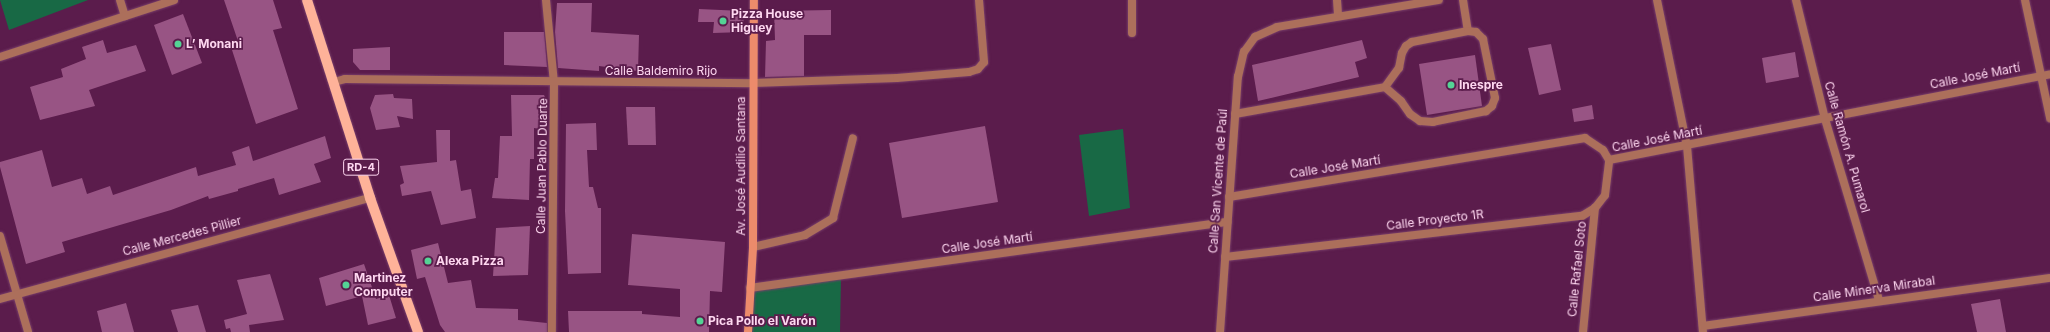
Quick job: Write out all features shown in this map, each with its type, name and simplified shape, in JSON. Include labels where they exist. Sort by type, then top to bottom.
[{"type":"main road","name":"RD-4","points":[[307,0],[370,198],[418,332]]},
{"type":"main road","name":"Av. José Audilio Santana","points":[[748,332],[753,247],[754,0]]},
{"type":"street","points":[[120,0],[125,16]]},
{"type":"street","points":[[0,57],[174,0]]},
{"type":"street","name":"Calle Juan Pablo Duarte","points":[[546,0],[554,83],[552,332]]},
{"type":"street","name":"Calle Baldemiro Rijo","points":[[334,82],[345,79],[554,83],[753,83],[897,78],[962,72],[978,69],[984,62],[979,0]]},
{"type":"street","points":[[1132,0],[1132,33]]},
{"type":"street","points":[[1337,0],[1338,16],[1439,0]]},
{"type":"street","points":[[1463,0],[1468,31]]},
{"type":"street","points":[[1657,0],[1687,146],[1703,329]]},
{"type":"street","name":"Calle Ramón A. Pumarol","points":[[1796,0],[1824,119],[1879,300]]},
{"type":"street","points":[[2025,0],[2039,76],[2050,118]]},
{"type":"street","name":"Calle San Vicente de Paúl","points":[[1220,332],[1238,77],[1244,52],[1255,37],[1277,27],[1338,16]]},
{"type":"street","points":[[1235,114],[1385,87],[1399,68],[1402,53],[1406,46],[1412,42],[1468,31],[1476,32],[1483,39],[1495,98],[1492,106],[1486,111],[1433,122],[1420,121],[1410,114],[1401,101],[1385,87]]},
{"type":"street","name":"Calle José Martí","points":[[1229,197],[1585,138],[1603,150],[1609,160],[2050,74]]},
{"type":"street","points":[[753,247],[805,235],[833,218],[853,138]]},
{"type":"street","points":[[1595,208],[1605,195],[1609,160]]},
{"type":"street","name":"Calle Mercedes Pillier","points":[[0,298],[370,198]]},
{"type":"street","name":"Calle Proyecto 1R","points":[[1225,257],[1582,216],[1595,208]]},
{"type":"street","name":"Calle Rafael Soto","points":[[1583,332],[1595,208]]},
{"type":"street","name":"Calle José Martí","points":[[750,288],[1227,222]]},
{"type":"street","points":[[0,236],[28,332]]},
{"type":"street","name":"Calle Minerva Mirabal","points":[[1703,329],[1879,300],[2050,278]]},
{"type":"green space","points":[[0,0],[88,0],[9,30]]},
{"type":"green space","points":[[1123,129],[1130,208],[1089,216],[1079,135]]},
{"type":"green space","points":[[841,276],[840,332],[748,332],[750,288]]},
{"type":"building","points":[[224,0],[273,0],[282,28],[273,30],[298,109],[256,124],[232,50],[240,47]]},
{"type":"building","points":[[557,3],[592,3],[591,32],[639,35],[638,71],[599,66],[599,71],[558,68],[555,32]]},
{"type":"building","points":[[699,9],[743,11],[744,32],[713,33],[714,22],[698,22]]},
{"type":"building","points":[[831,10],[831,35],[804,35],[804,76],[765,77],[766,41],[775,40],[774,11]]},
{"type":"building","name":"L’ Monani","points":[[183,14],[202,63],[172,75],[154,25]]},
{"type":"building","points":[[504,32],[544,32],[547,67],[504,65]]},
{"type":"building","points":[[103,40],[107,53],[136,45],[146,71],[89,90],[95,106],[40,120],[30,87],[63,77],[61,69],[86,59],[82,47]]},
{"type":"building","points":[[1362,40],[1367,58],[1355,62],[1359,77],[1258,101],[1252,65]]},
{"type":"building","points":[[1551,44],[1561,90],[1539,95],[1528,48]]},
{"type":"building","points":[[390,47],[390,70],[360,70],[353,62],[353,49]]},
{"type":"building","points":[[1795,52],[1799,77],[1766,83],[1762,58]]},
{"type":"building","name":"Inespre","points":[[1475,55],[1482,106],[1427,115],[1419,64]]},
{"type":"building","points":[[393,94],[394,98],[412,99],[413,119],[397,116],[400,127],[376,130],[370,108],[375,95]]},
{"type":"building","points":[[511,95],[544,95],[547,101],[546,130],[534,128],[534,159],[530,159],[529,200],[492,198],[495,178],[498,178],[500,136],[512,136]]},
{"type":"building","points":[[1592,105],[1594,119],[1574,122],[1572,109]]},
{"type":"building","points":[[626,107],[655,107],[656,145],[628,145]]},
{"type":"building","points":[[596,123],[597,150],[587,150],[589,187],[593,187],[598,208],[601,208],[601,273],[568,274],[565,211],[566,124]]},
{"type":"building","points":[[985,126],[998,202],[902,218],[889,143]]},
{"type":"building","points":[[436,130],[450,130],[450,161],[456,160],[461,191],[471,189],[476,218],[441,225],[431,191],[402,196],[400,185],[404,183],[400,166],[437,162]]},
{"type":"building","points":[[325,136],[331,158],[314,164],[321,182],[279,195],[274,178],[238,189],[238,191],[209,199],[208,196],[171,210],[62,242],[65,252],[26,264],[0,167],[0,162],[42,150],[52,187],[82,178],[87,194],[110,186],[113,195],[196,167],[198,176],[236,165],[232,152],[249,146],[253,161]]},
{"type":"building","points":[[530,226],[528,275],[493,276],[496,228]]},
{"type":"building","points":[[632,234],[725,242],[722,292],[710,291],[709,332],[569,332],[568,311],[642,311],[642,314],[680,317],[680,289],[628,285]]},
{"type":"building","points":[[438,243],[448,283],[471,280],[476,308],[518,309],[518,320],[547,323],[547,332],[445,332],[440,325],[425,277],[417,279],[411,250]]},
{"type":"building","name":"Martinez Computer","points":[[364,264],[376,299],[389,295],[396,318],[368,325],[362,296],[326,306],[319,278]]},
{"type":"building","points":[[270,274],[284,320],[249,325],[250,332],[231,332],[230,328],[226,329],[224,320],[247,314],[237,280]]},
{"type":"building","points":[[2000,299],[2006,332],[1977,332],[1971,304]]},
{"type":"building","points":[[126,303],[134,332],[102,332],[97,311]]},
{"type":"building","points":[[198,305],[206,332],[178,332],[171,310]]},
{"type":"place","name":"Pizza House Higuey","points":[[723,21]]},
{"type":"place","name":"L’ Monani","points":[[178,44]]},
{"type":"place","name":"Inespre","points":[[1451,85]]},
{"type":"place","name":"Alexa Pizza","points":[[428,261]]},
{"type":"place","name":"Martinez Computer","points":[[346,285]]},
{"type":"place","name":"Pica Pollo el Varón","points":[[700,321]]}]
